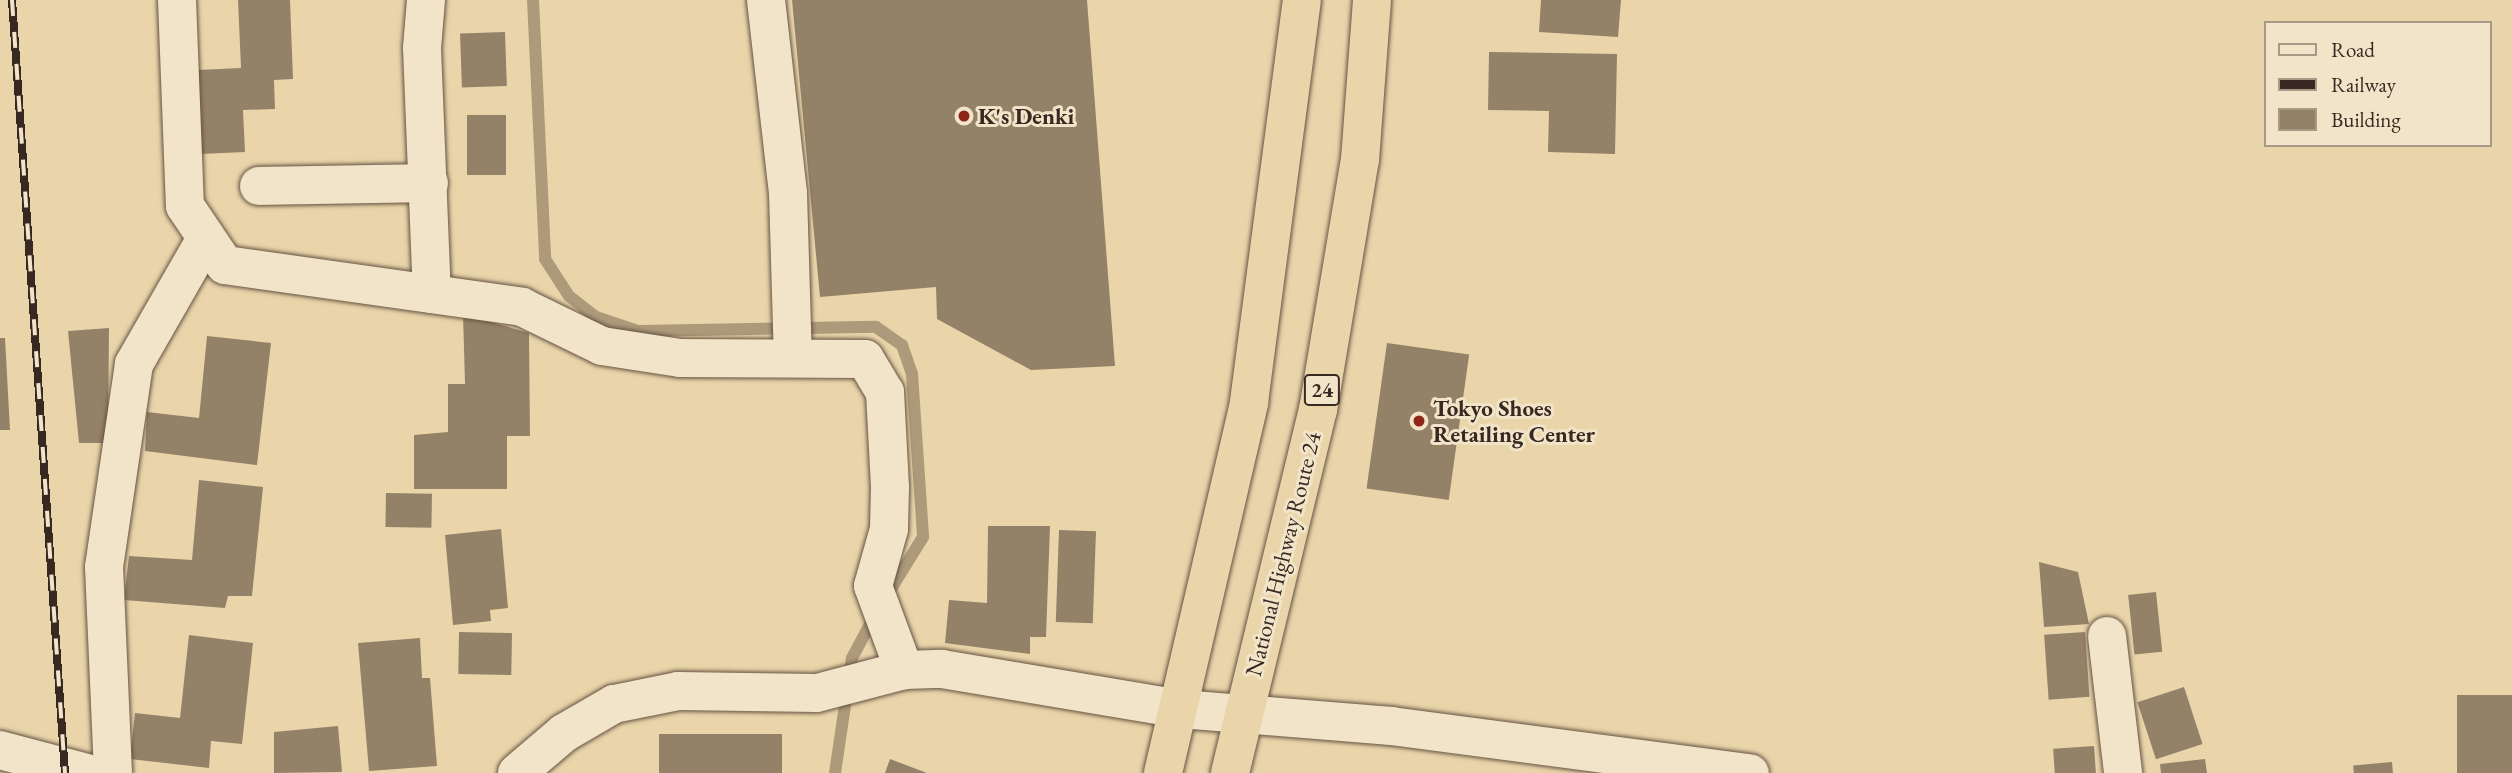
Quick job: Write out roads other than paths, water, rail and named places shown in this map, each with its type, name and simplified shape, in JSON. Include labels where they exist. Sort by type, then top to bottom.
[{"type":"highway","points":[[1163,773],[1181,709],[1249,402],[1302,0]]},
{"type":"highway","name":"National Highway Route 24","points":[[1230,773],[1318,410],[1360,160],[1372,0]]},
{"type":"street","points":[[177,0],[185,206],[204,242],[225,265],[522,307],[602,346],[680,358],[792,336],[865,359],[886,392],[889,529],[873,586],[888,626],[886,675]]},
{"type":"street","points":[[426,0],[422,48],[432,294]]},
{"type":"street","points":[[766,0],[788,193],[792,336]]},
{"type":"street","points":[[259,186],[429,183]]},
{"type":"street","points":[[113,773],[104,567],[134,365],[204,242]]},
{"type":"street","points":[[2107,636],[2123,773]]},
{"type":"street","points":[[529,769],[564,733],[614,704],[678,691],[817,693],[886,675],[942,669],[1181,709],[1244,710],[1750,773]]},
{"type":"street","points":[[0,750],[87,773]]},
{"type":"waterway","points":[[533,0],[545,259],[569,296],[596,317],[638,331],[876,327],[902,345],[912,374],[923,537],[886,597]]},
{"type":"waterway","points":[[835,773],[852,658],[876,613]]},
{"type":"railway","points":[[12,0],[65,773]]},
{"type":"place","name":"K's Denki","points":[[964,116]]},
{"type":"place","name":"Tokyo Shoes Retailing Center","points":[[1419,421]]}]
